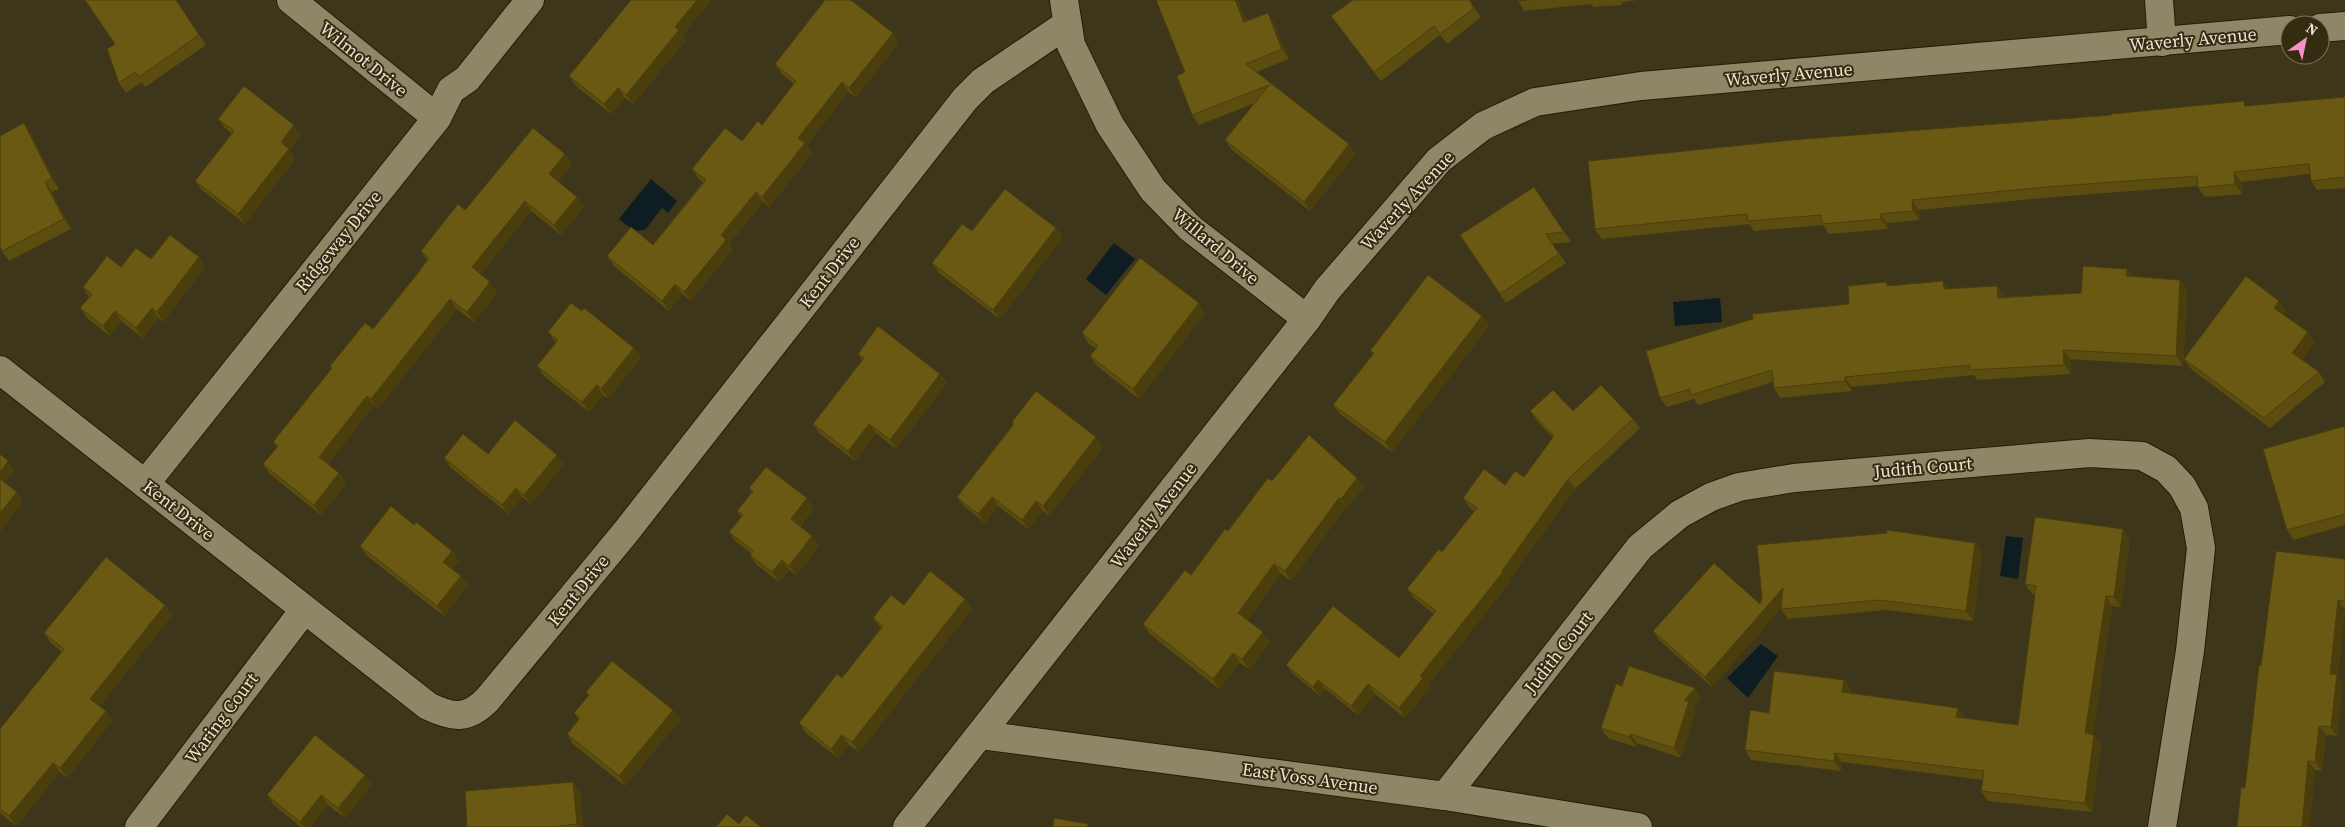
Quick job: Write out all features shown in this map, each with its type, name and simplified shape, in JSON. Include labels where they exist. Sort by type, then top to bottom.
[{"type":"street","name":"Wilmot Drive","points":[[291,0],[436,118]]},
{"type":"street","name":"Ridgeway Drive","points":[[146,484],[436,118],[451,90],[467,80],[530,0]]},
{"type":"street","points":[[2159,0],[2162,42]]},
{"type":"street","name":"Willard Drive","points":[[1066,12],[1071,46],[1110,125],[1153,190],[1190,228],[1307,319]]},
{"type":"street","name":"Kent Drive","points":[[0,370],[428,706],[459,715],[476,710],[488,700],[624,533],[965,99],[983,81],[1066,12]]},
{"type":"street","points":[[2330,27],[2345,26]]},
{"type":"street","name":"Waverly Avenue","points":[[907,827],[1307,319],[1327,290],[1439,160],[1483,126],[1535,102],[1641,86],[2280,31]]},
{"type":"street","name":"Judith Court","points":[[1445,796],[1640,547],[1680,514],[1711,497],[1739,487],[1794,478],[2090,453],[2142,456],[2166,468],[2182,486],[2194,508],[2202,548],[2190,651],[2162,827]]},
{"type":"street","name":"Waring Court","points":[[138,827],[304,610]]},
{"type":"street","name":"East Voss Avenue","points":[[981,734],[1445,796],[1495,816],[1638,827]]},
{"type":"shaded area","points":[[651,179],[677,201],[668,213],[662,208],[645,230],[634,231],[619,219]]},
{"type":"shaded area","points":[[1114,243],[1135,259],[1106,295],[1086,279]]},
{"type":"shaded area","points":[[1720,298],[1722,322],[1675,326],[1673,302]]},
{"type":"shaded area","points":[[2006,536],[2023,538],[2018,579],[2000,576]]},
{"type":"shaded area","points":[[1761,644],[1778,656],[1748,698],[1727,678]]},
{"type":"building","points":[[85,0],[176,0],[199,35],[139,77],[135,72],[119,83],[107,49],[115,44]]},
{"type":"building","points":[[631,0],[697,0],[675,27],[679,30],[626,95],[618,88],[604,104],[569,76]]},
{"type":"building","points":[[825,0],[851,0],[893,33],[849,88],[842,82],[798,138],[805,143],[762,197],[756,192],[721,235],[726,240],[684,292],[675,284],[662,301],[607,256],[631,227],[653,245],[706,180],[692,169],[725,128],[742,141],[758,121],[762,125],[796,81],[775,64]]},
{"type":"building","points":[[1156,0],[1235,0],[1244,22],[1268,13],[1282,49],[1246,64],[1349,144],[1304,202],[1225,140],[1269,85],[1192,115],[1177,76],[1185,72]]},
{"type":"building","points":[[1353,0],[1469,0],[1474,8],[1440,34],[1434,26],[1374,72],[1331,16]]},
{"type":"building","points":[[244,86],[294,125],[281,142],[289,149],[238,214],[195,181],[234,131],[218,119]]},
{"type":"building","points":[[2345,97],[2345,177],[2311,181],[2309,164],[2234,172],[2235,184],[2198,188],[2197,176],[2046,187],[1912,200],[1913,211],[1880,214],[1881,219],[1822,224],[1821,215],[1748,221],[1747,214],[1595,229],[1588,161],[1792,140],[2111,115],[2244,101],[2245,106]]},
{"type":"building","points":[[24,123],[52,179],[45,182],[64,219],[2,251],[0,247],[0,136]]},
{"type":"building","points":[[533,128],[565,154],[549,174],[577,197],[554,225],[525,201],[472,267],[490,282],[467,312],[450,299],[371,399],[367,396],[319,457],[339,473],[314,505],[263,464],[278,446],[273,442],[365,323],[373,329],[418,273],[429,258],[421,251],[458,204],[465,210]]},
{"type":"building","points":[[1534,187],[1564,232],[1546,234],[1559,254],[1500,294],[1460,235]]},
{"type":"building","points":[[1005,189],[1056,228],[993,310],[932,263],[962,224],[972,231]]},
{"type":"building","points":[[170,235],[199,257],[157,312],[152,308],[136,328],[115,311],[103,326],[80,308],[92,294],[83,287],[107,256],[121,267],[136,248],[151,259]]},
{"type":"building","points":[[1140,258],[1199,303],[1133,389],[1090,356],[1098,346],[1082,333]]},
{"type":"building","points":[[2083,266],[2127,269],[2126,276],[2180,280],[2176,356],[2063,350],[2064,365],[1970,370],[1970,365],[1845,377],[1845,381],[1774,388],[1772,370],[1691,395],[1690,389],[1660,398],[1646,351],[1753,319],[1752,314],[1849,304],[1848,286],[1886,282],[1887,286],[1943,281],[1944,289],[1997,286],[1998,298],[2081,293]]},
{"type":"building","points":[[1428,275],[1482,316],[1385,442],[1333,405],[1374,353],[1370,351]]},
{"type":"building","points":[[2246,276],[2279,301],[2274,308],[2308,332],[2292,353],[2319,372],[2264,418],[2184,359]]},
{"type":"building","points":[[571,303],[582,311],[584,308],[634,348],[601,389],[597,385],[582,402],[537,366],[558,340],[548,332]]},
{"type":"building","points":[[878,326],[940,374],[890,440],[869,424],[848,451],[813,424],[864,358],[858,354]]},
{"type":"building","points":[[1601,385],[1633,419],[1568,479],[1503,572],[1420,676],[1423,678],[1399,708],[1368,684],[1351,706],[1318,680],[1313,687],[1286,665],[1333,606],[1399,658],[1436,611],[1407,589],[1439,549],[1442,552],[1477,508],[1463,498],[1484,469],[1505,485],[1515,471],[1524,477],[1554,436],[1530,411],[1553,390],[1573,411]]},
{"type":"building","points":[[1036,391],[1096,437],[1043,506],[1036,501],[1022,520],[992,497],[978,514],[957,497],[1014,424],[1012,422]]},
{"type":"building","points":[[515,420],[557,455],[524,495],[516,488],[502,505],[444,458],[463,434],[488,454]]},
{"type":"building","points":[[2345,426],[2345,514],[2287,530],[2263,449]]},
{"type":"building","points":[[1309,435],[1357,478],[1341,499],[1339,498],[1285,571],[1274,564],[1238,613],[1263,632],[1242,659],[1233,653],[1213,679],[1143,624],[1185,570],[1191,575],[1225,529],[1228,531],[1268,478],[1272,481]]},
{"type":"building","points":[[0,454],[8,461],[0,472]]},
{"type":"building","points":[[766,467],[807,498],[791,519],[812,536],[789,566],[782,560],[772,572],[750,555],[753,551],[729,532],[743,515],[737,511],[753,491],[749,488]]},
{"type":"building","points":[[0,479],[17,492],[0,513]]},
{"type":"building","points":[[391,506],[414,525],[416,522],[452,551],[443,562],[461,576],[437,606],[360,546]]},
{"type":"building","points":[[2035,517],[2123,529],[2114,597],[2106,596],[2085,733],[2094,735],[2085,803],[1981,791],[1984,771],[1835,753],[1834,761],[1745,750],[1750,710],[1769,713],[1774,671],[1844,680],[1842,692],[1958,708],[1956,717],[2018,725],[2036,586],[2025,584]]},
{"type":"building","points":[[1887,530],[1975,543],[1966,611],[1880,600],[1781,609],[1783,588],[1705,677],[1653,631],[1714,563],[1760,604],[1762,598],[1757,545],[1887,533]]},
{"type":"building","points":[[2276,551],[2345,559],[2345,601],[2338,600],[2330,674],[2337,674],[2331,727],[2319,726],[2315,762],[2308,761],[2302,827],[2237,827],[2241,788],[2245,788],[2259,665],[2261,666]]},
{"type":"building","points":[[106,557],[165,605],[90,699],[106,711],[60,768],[53,763],[9,816],[0,809],[0,729],[64,649],[44,633]]},
{"type":"building","points":[[930,571],[965,599],[852,742],[842,735],[831,749],[799,723],[837,674],[842,678],[883,626],[873,618],[891,595],[904,605]]},
{"type":"building","points":[[612,661],[673,710],[619,776],[567,734],[580,718],[574,713],[589,695],[586,692]]},
{"type":"building","points":[[1629,666],[1695,688],[1684,701],[1689,701],[1674,748],[1630,734],[1629,737],[1601,728],[1616,684],[1622,686]]},
{"type":"building","points":[[315,735],[365,775],[338,808],[321,795],[300,822],[267,795]]},
{"type":"building","points":[[573,782],[577,824],[559,827],[467,827],[465,791]]},
{"type":"building","points":[[727,814],[739,824],[746,815],[761,827],[716,827]]},
{"type":"building","points":[[1054,818],[1088,824],[1088,827],[1053,827]]}]
